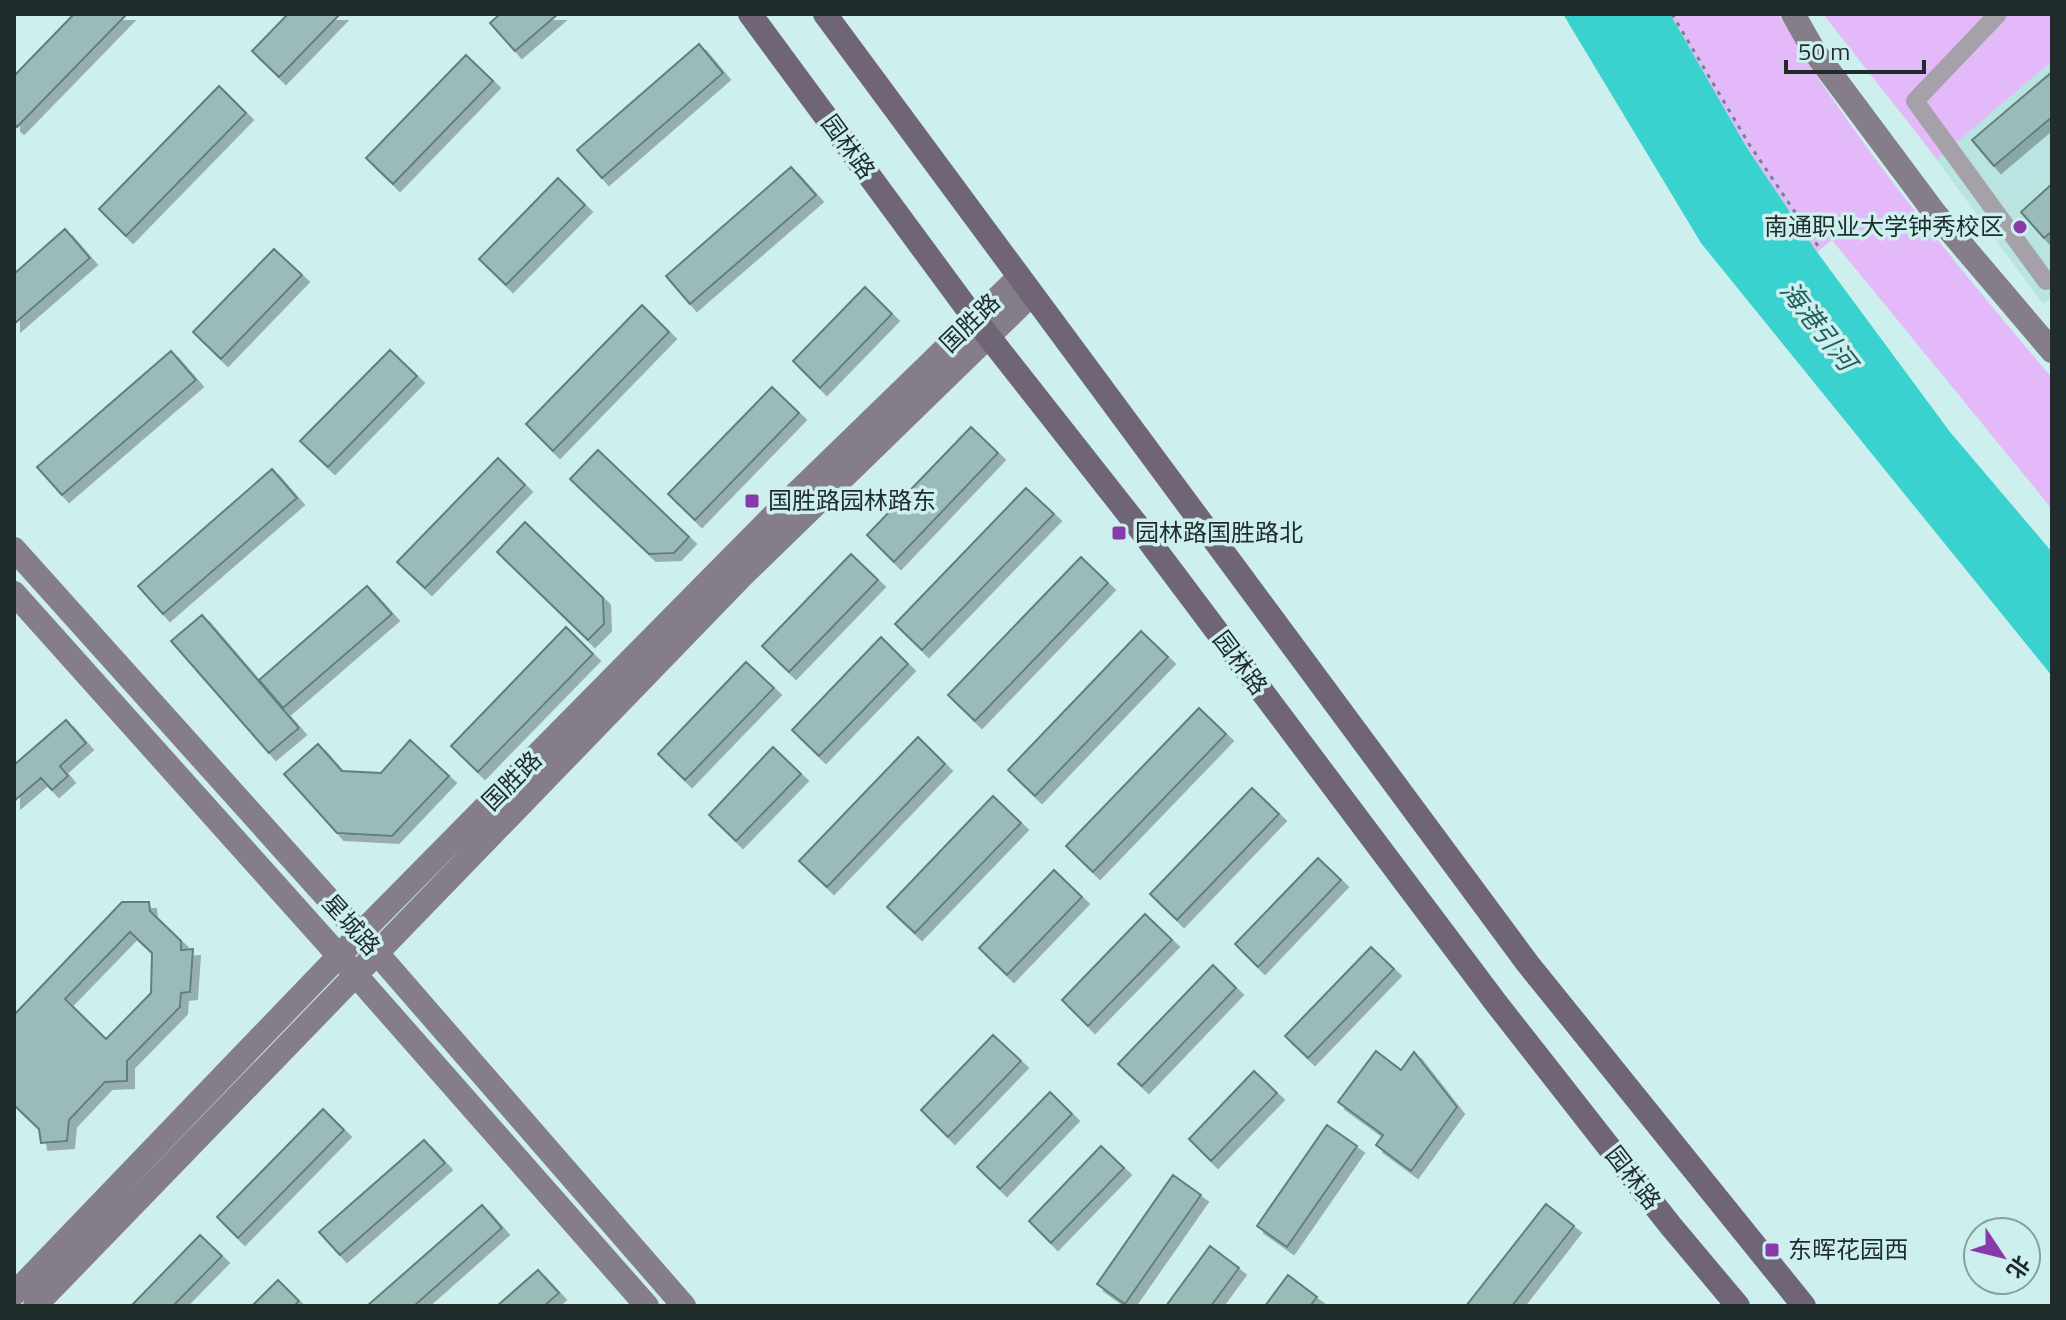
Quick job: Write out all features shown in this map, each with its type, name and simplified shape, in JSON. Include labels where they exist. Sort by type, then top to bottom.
[{"type":"main road","name":"园林路","points":[[750,14],[981,327],[1147,538],[1496,1003],[1670,1225],[1738,1306]]},
{"type":"main road","points":[[825,14],[1528,964],[1804,1306]]},
{"type":"street","points":[[1793,14],[1814,51],[1934,212],[2052,351]]},
{"type":"street","points":[[1998,14],[1915,101],[2046,281]]},
{"type":"street","name":"国胜路","points":[[35,1306],[367,944],[743,575],[1025,285]]},
{"type":"street","name":"星城路","points":[[14,549],[367,944],[684,1306]]},
{"type":"street","name":"星城路","points":[[14,593],[647,1306]]},
{"type":"street","name":"国胜路","points":[[14,1294],[347,966]]},
{"type":"path","points":[[1672,14],[1749,144],[1820,249]]},
{"type":"shaded area","points":[[1670,14],[1778,14],[1873,156],[2052,378],[2052,509],[1832,240],[1817,252],[1747,148]]},
{"type":"shaded area","points":[[1823,14],[2052,14],[2052,61],[1937,159]]},
{"type":"shaded area","name":"南通职业大学钟秀校区","points":[[1944,14],[2052,14],[2052,296],[2043,304],[1877,79]]},
{"type":"water","name":"海港引河","points":[[1563,14],[1670,14],[1747,148],[1817,252],[1950,432],[2052,552],[2052,676],[1701,243]]},
{"type":"building","points":[[74,14],[127,14],[17,127],[14,124],[14,76]]},
{"type":"building","points":[[288,14],[340,14],[279,77],[252,51]]},
{"type":"building","points":[[500,14],[558,14],[515,51],[490,23]]},
{"type":"building","points":[[699,44],[723,73],[602,178],[577,150]]},
{"type":"building","points":[[466,55],[493,81],[393,184],[366,158]]},
{"type":"building","points":[[2052,72],[2052,117],[1994,166],[1972,140]]},
{"type":"building","points":[[219,86],[246,113],[126,236],[99,209]]},
{"type":"building","points":[[791,167],[816,195],[690,304],[666,276]]},
{"type":"building","points":[[558,178],[585,205],[506,285],[479,259]]},
{"type":"building","points":[[2052,184],[2052,231],[2044,238],[2021,212]]},
{"type":"building","points":[[65,229],[90,258],[14,324],[14,274]]},
{"type":"building","points":[[274,249],[302,275],[221,359],[193,332]]},
{"type":"building","points":[[865,287],[892,314],[820,388],[793,361]]},
{"type":"building","points":[[642,305],[669,332],[553,451],[526,424]]},
{"type":"building","points":[[390,350],[417,376],[328,467],[300,441]]},
{"type":"building","points":[[171,351],[196,380],[62,495],[37,467]]},
{"type":"building","points":[[772,387],[799,413],[695,520],[668,494]]},
{"type":"building","points":[[971,427],[998,453],[894,562],[867,535]]},
{"type":"building","points":[[598,450],[689,537],[674,553],[649,554],[570,479]]},
{"type":"building","points":[[498,458],[525,485],[425,588],[397,562]]},
{"type":"building","points":[[272,469],[297,498],[163,614],[138,586]]},
{"type":"building","points":[[1026,488],[1054,514],[922,650],[895,624]]},
{"type":"building","points":[[525,522],[603,598],[604,624],[588,640],[497,552]]},
{"type":"building","points":[[851,554],[878,580],[789,672],[762,646]]},
{"type":"building","points":[[1081,557],[1108,583],[975,721],[948,695]]},
{"type":"building","points":[[367,586],[392,614],[283,708],[259,680]]},
{"type":"building","points":[[202,615],[299,728],[269,753],[171,641]]},
{"type":"building","points":[[566,627],[593,654],[478,772],[451,746]]},
{"type":"building","points":[[1141,631],[1168,657],[1035,796],[1008,770]]},
{"type":"building","points":[[881,637],[908,664],[819,756],[792,730]]},
{"type":"building","points":[[746,662],[774,688],[685,780],[658,754]]},
{"type":"building","points":[[1199,708],[1226,734],[1093,872],[1066,846]]},
{"type":"building","points":[[66,720],[86,743],[60,766],[68,776],[52,790],[41,778],[14,801],[14,765]]},
{"type":"building","points":[[918,737],[945,764],[827,887],[799,861]]},
{"type":"building","points":[[410,740],[449,776],[392,836],[337,833],[284,774],[318,744],[342,771],[381,773]]},
{"type":"building","points":[[773,747],[801,774],[736,841],[709,815]]},
{"type":"building","points":[[1252,788],[1279,814],[1177,920],[1150,894]]},
{"type":"building","points":[[993,796],[1021,823],[915,933],[887,907]]},
{"type":"building","points":[[1318,858],[1341,880],[1258,967],[1235,944]]},
{"type":"building","points":[[1054,870],[1082,897],[1007,975],[979,948]]},
{"type":"building","points":[[122,902],[149,902],[150,911],[181,941],[181,950],[193,949],[190,992],[181,993],[180,1007],[127,1061],[127,1081],[105,1082],[69,1120],[67,1141],[41,1143],[39,1129],[14,1105],[14,1015]],"holes":[[[130,932],[152,953],[151,993],[106,1039],[65,999]]]},
{"type":"building","points":[[1145,914],[1172,940],[1088,1026],[1062,1000]]},
{"type":"building","points":[[1371,947],[1394,969],[1308,1058],[1285,1036]]},
{"type":"building","points":[[1213,965],[1236,988],[1142,1086],[1118,1064]]},
{"type":"building","points":[[993,1035],[1021,1061],[948,1137],[921,1110]]},
{"type":"building","points":[[1376,1051],[1401,1070],[1414,1052],[1457,1107],[1411,1171],[1376,1145],[1383,1135],[1338,1102]]},
{"type":"building","points":[[1254,1071],[1277,1093],[1211,1161],[1189,1139]]},
{"type":"building","points":[[1050,1092],[1072,1114],[1000,1189],[977,1167]]},
{"type":"building","points":[[323,1109],[344,1130],[238,1238],[217,1217]]},
{"type":"building","points":[[1327,1125],[1357,1146],[1287,1247],[1257,1226]]},
{"type":"building","points":[[424,1140],[445,1163],[340,1255],[319,1232]]},
{"type":"building","points":[[1101,1146],[1124,1168],[1051,1243],[1029,1221]]},
{"type":"building","points":[[1173,1175],[1201,1195],[1125,1304],[1097,1284]]},
{"type":"building","points":[[1546,1204],[1574,1226],[1512,1306],[1466,1306]]},
{"type":"building","points":[[482,1205],[502,1228],[414,1306],[367,1306]]},
{"type":"building","points":[[200,1235],[222,1256],[173,1306],[131,1306]]},
{"type":"building","points":[[1210,1246],[1239,1268],[1211,1306],[1166,1306]]},
{"type":"building","points":[[538,1270],[559,1293],[544,1306],[497,1306]]},
{"type":"building","points":[[1288,1275],[1317,1297],[1310,1306],[1265,1306]]},
{"type":"building","points":[[278,1280],[299,1301],[294,1306],[252,1306]]},
{"type":"place","name":"南通职业大学钟秀校区","points":[[2020,227]]},
{"type":"place","name":"国胜路园林路东","points":[[752,501]]},
{"type":"place","name":"园林路国胜路北","points":[[1119,533]]},
{"type":"place","name":"东晖花园西","points":[[1772,1250]]}]
